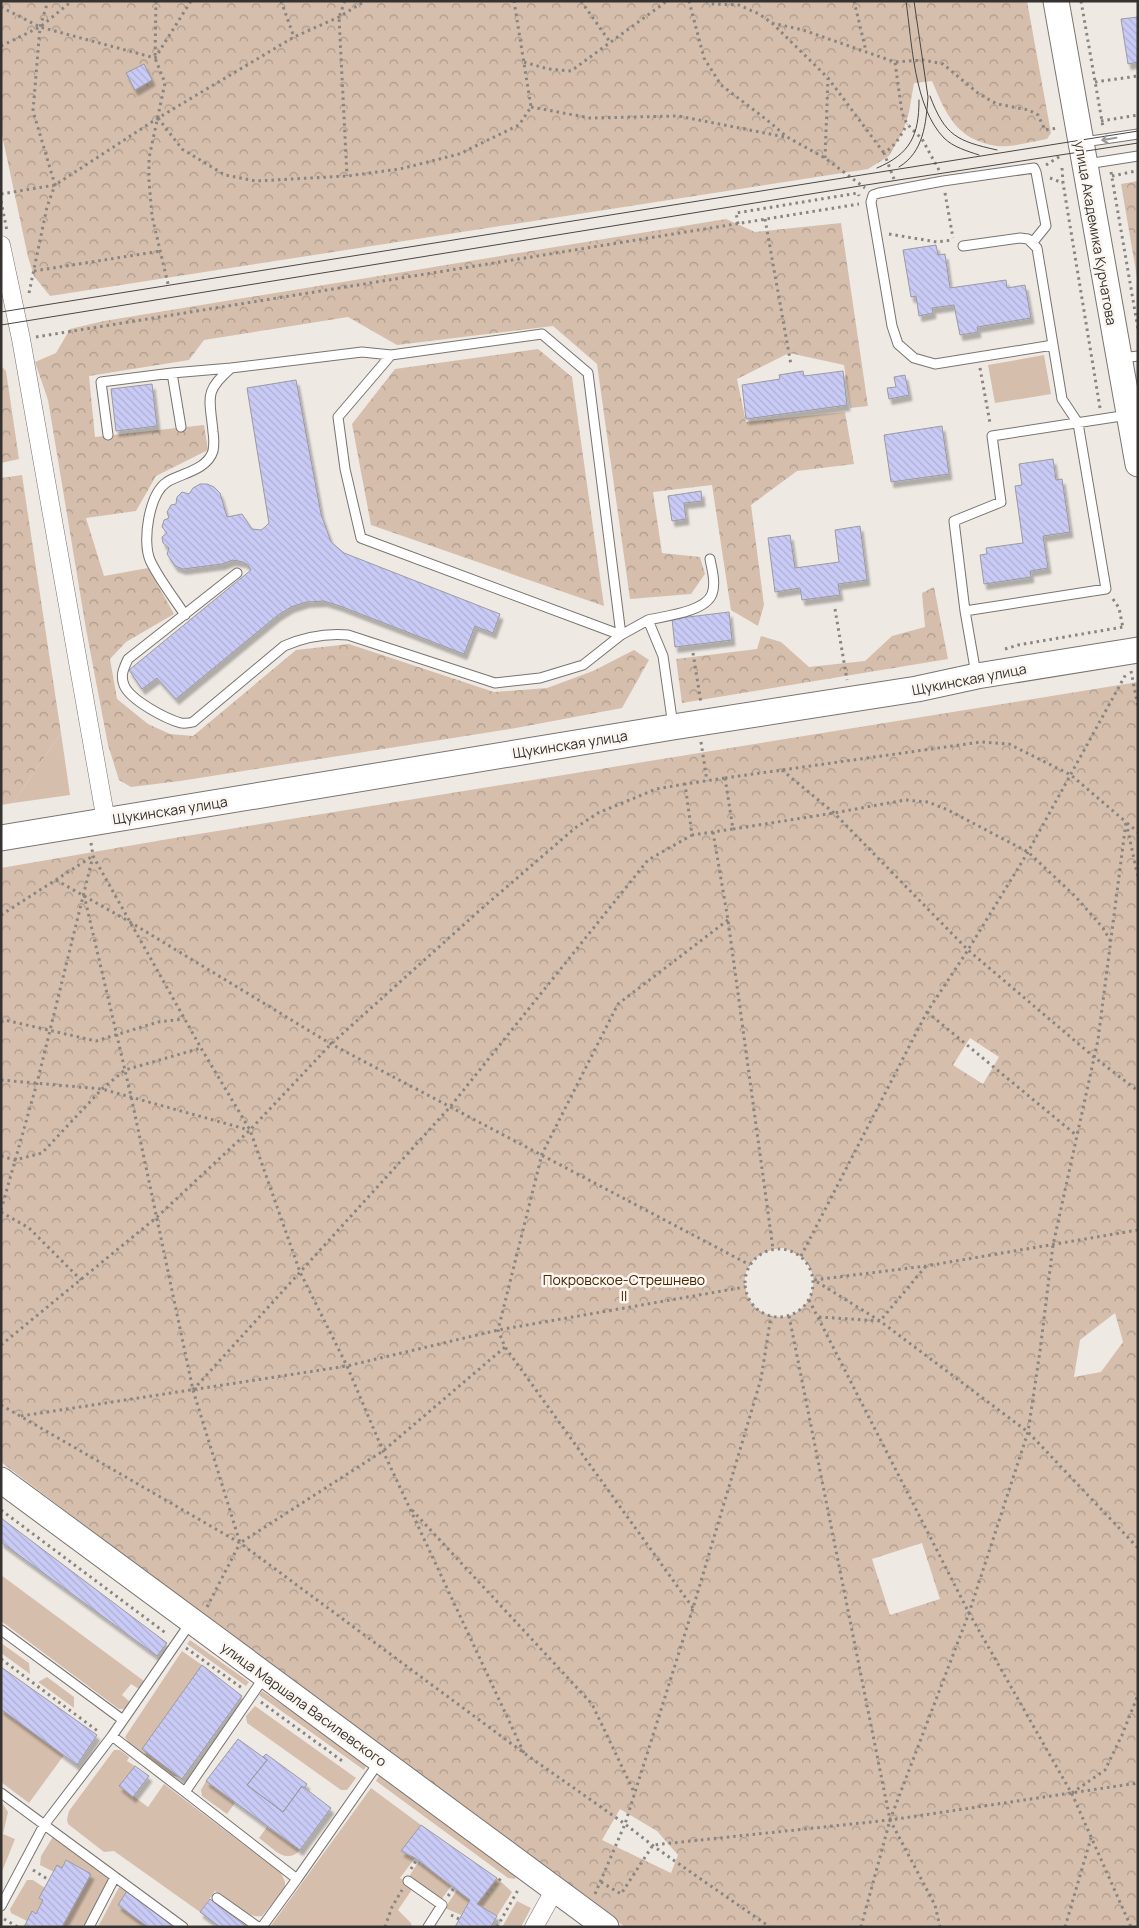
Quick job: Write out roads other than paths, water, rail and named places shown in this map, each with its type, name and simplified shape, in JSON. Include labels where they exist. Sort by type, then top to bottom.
[{"type":"main road","name":"улица Академика Курчатова","points":[[1056,1],[1082,154],[1128,357],[1129,415],[1138,464]]},
{"type":"main road","name":"Щукинская улица","points":[[1,838],[673,727],[917,689],[976,676],[1138,650]]},
{"type":"main road","name":"улица Маршала Василевского","points":[[1,1480],[192,1615],[258,1685],[549,1899],[585,1911],[606,1927]]},
{"type":"street","points":[[1,245],[21,339],[106,821]]},
{"type":"street","points":[[534,1927],[549,1899]]},
{"type":"lane","points":[[1082,154],[1138,134]]},
{"type":"lane","points":[[1082,154],[1138,156]]},
{"type":"lane","points":[[1033,242],[1046,226],[1034,168],[896,190],[872,198],[892,326],[898,344],[914,358],[934,364],[1053,345]]},
{"type":"lane","points":[[963,246],[1020,238],[1028,239],[1037,248],[1062,400],[1078,423],[1106,589],[966,611]]},
{"type":"lane","points":[[108,435],[101,382],[362,352],[390,355],[542,334],[588,373],[621,636]]},
{"type":"lane","points":[[390,355],[338,416],[345,469],[361,538],[621,636]]},
{"type":"lane","points":[[185,615],[150,559],[147,530],[152,502],[166,483],[196,468],[209,459],[214,442],[209,394],[215,382],[231,368]]},
{"type":"lane","points":[[172,373],[181,427]]},
{"type":"lane","points":[[976,676],[954,521],[1001,502],[992,436],[1129,415]]},
{"type":"lane","points":[[237,573],[128,659],[122,672],[124,684],[131,696],[183,724],[193,722],[284,646],[300,639],[329,634],[348,635],[495,683],[540,678],[584,665],[621,636],[648,620],[699,608],[712,595],[713,578],[710,559]]},
{"type":"lane","points":[[648,620],[663,656],[673,727]]},
{"type":"lane","points":[[1,1906],[44,1825],[123,1720],[177,1642],[192,1615]]},
{"type":"lane","points":[[1,1630],[123,1720]]},
{"type":"lane","points":[[185,1792],[258,1685]]},
{"type":"lane","points":[[110,1738],[185,1792],[297,1880]]},
{"type":"lane","points":[[262,1927],[374,1770]]},
{"type":"lane","points":[[1,1794],[183,1927]]},
{"type":"lane","points":[[89,1927],[115,1877]]},
{"type":"lane","points":[[408,1881],[442,1904],[428,1927]]},
{"type":"lane","points":[[217,1898],[258,1927]]},
{"type":"tram line","points":[[906,1],[916,74],[926,109],[934,125],[944,138],[960,148],[979,155]]},
{"type":"tram line","points":[[899,167],[907,161],[919,145],[925,127],[928,97],[914,1]]},
{"type":"tram line","points":[[930,96],[941,120],[954,135],[962,140],[997,150]]},
{"type":"tram line","points":[[877,168],[897,157],[910,142],[917,124],[919,100]]},
{"type":"tram line","points":[[1,312],[1138,131]]},
{"type":"tram line","points":[[1,325],[866,185],[1138,143]]},
{"type":"park label","name":"Покровское-Стрешнево II","points":[[624,1288]]}]
